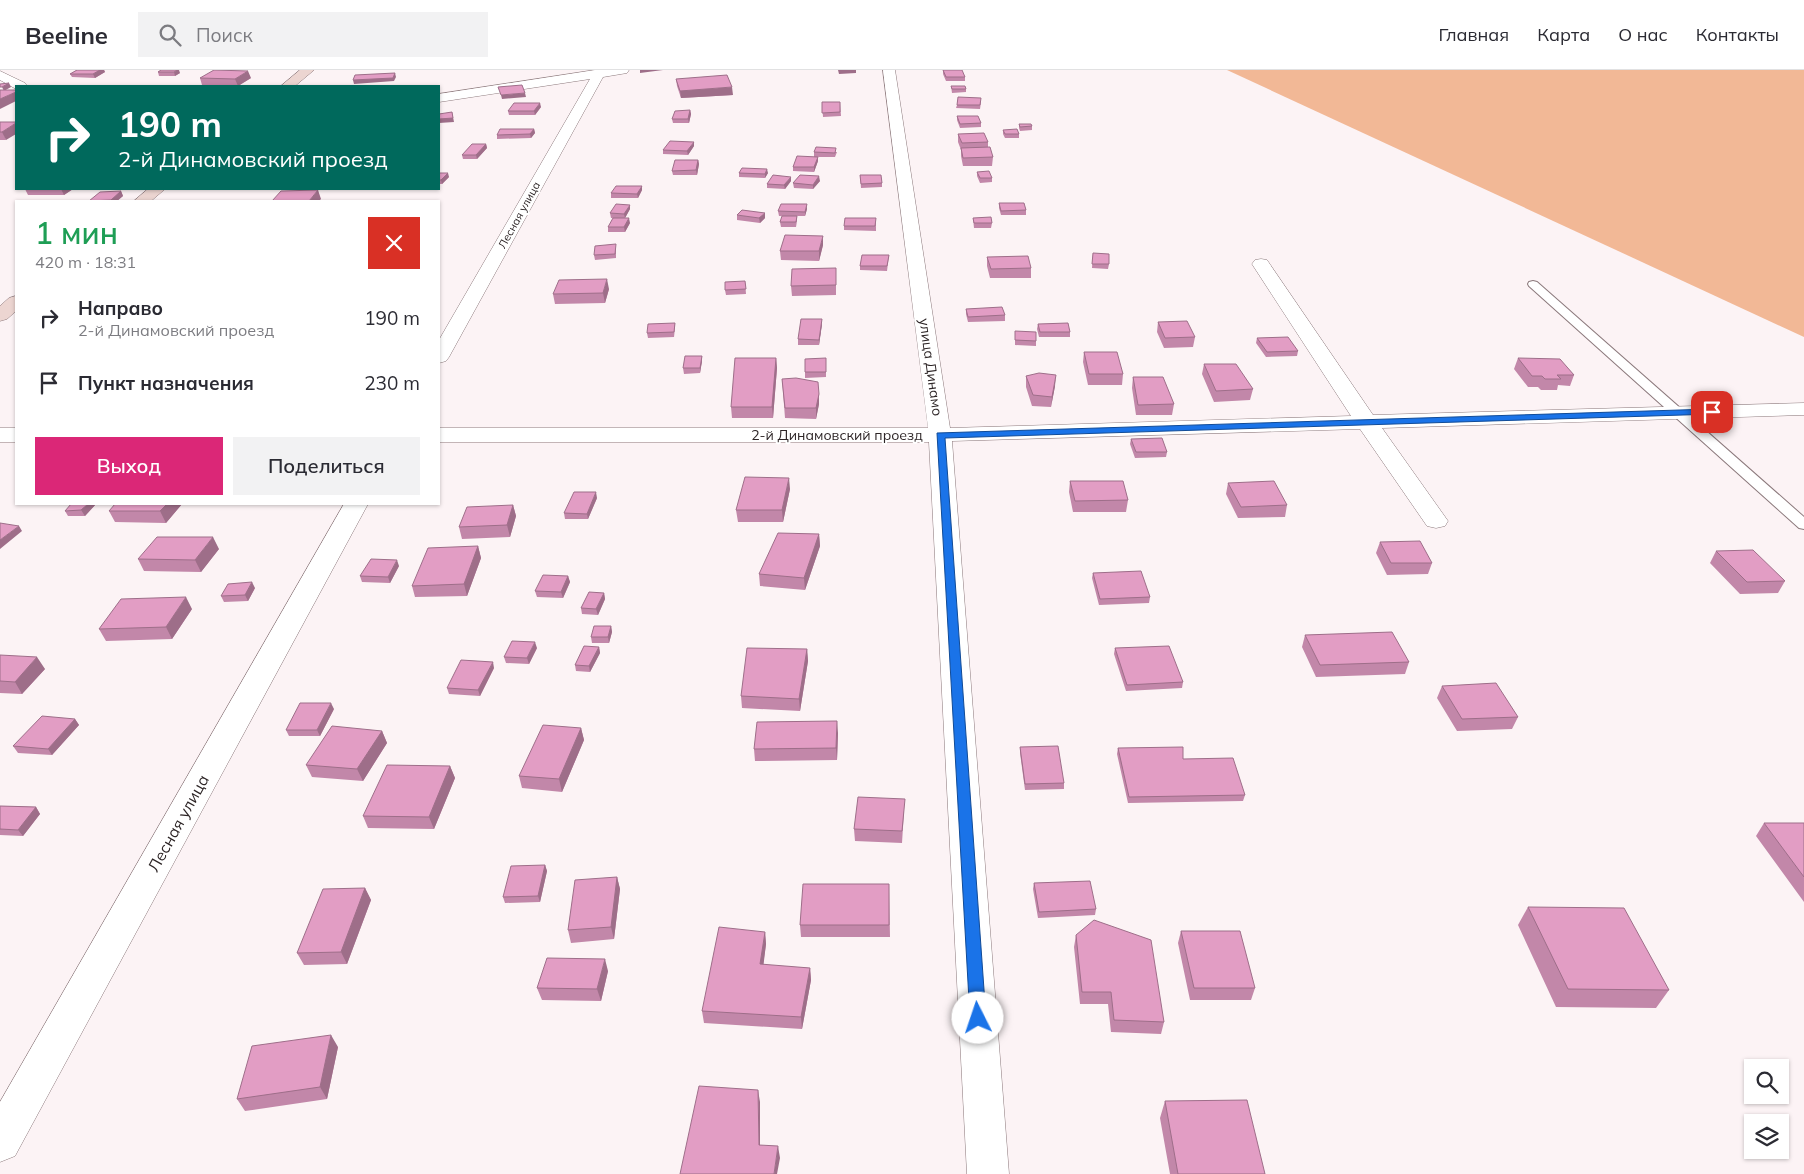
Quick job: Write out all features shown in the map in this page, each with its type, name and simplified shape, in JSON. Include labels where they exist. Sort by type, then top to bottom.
[{"type":"street","points":[[2,77],[17,70]]},
{"type":"street","points":[[288,85],[308,70]]},
{"type":"street","points":[[440,98],[623,70]]},
{"type":"street","name":"улица Динамо","points":[[889,70],[940,435],[988,1174]]},
{"type":"street","name":"Лесная улица","points":[[440,355],[600,72]]},
{"type":"street","points":[[2,77],[19,85]]},
{"type":"street","points":[[143,200],[156,190]]},
{"type":"street","points":[[1261,264],[1366,422],[1436,520]]},
{"type":"street","points":[[0,316],[15,303]]},
{"type":"street","name":"2-й Динамовский проезд","points":[[440,435],[940,435],[1804,409]]},
{"type":"street","points":[[0,435],[15,435]]},
{"type":"street","name":"Лесная улица","points":[[0,1142],[355,505]]},
{"type":"lane","points":[[1533,284],[1804,525]]},
{"type":"shaded area","points":[[1227,70],[1804,70],[1804,337]]},
{"type":"building","points":[[77,70],[100,70],[93,74],[70,74]]},
{"type":"building","points":[[161,70],[177,70],[174,72],[158,72]]},
{"type":"building","points":[[214,70],[248,71],[235,79],[200,78]]},
{"type":"building","points":[[943,70],[962,70],[965,77],[946,77]]},
{"type":"building","points":[[395,73],[393,78],[353,80],[355,75]]},
{"type":"building","points":[[727,75],[732,87],[680,91],[676,79]]},
{"type":"building","points":[[9,83],[2,87],[0,87],[0,84]]},
{"type":"building","points":[[522,85],[525,93],[501,95],[498,87]]},
{"type":"building","points":[[951,86],[965,86],[966,89],[952,89]]},
{"type":"building","points":[[0,90],[15,90],[15,92],[0,99]]},
{"type":"building","points":[[958,97],[981,98],[980,105],[957,105]]},
{"type":"building","points":[[822,102],[840,102],[840,112],[822,113]]},
{"type":"building","points":[[514,103],[540,103],[534,111],[508,111]]},
{"type":"building","points":[[690,110],[688,119],[672,119],[675,111]]},
{"type":"building","points":[[452,112],[453,118],[440,119],[440,114]]},
{"type":"building","points":[[957,116],[978,116],[981,123],[960,124]]},
{"type":"building","points":[[0,122],[15,122],[15,124],[0,132]]},
{"type":"building","points":[[1019,124],[1031,124],[1032,126],[1020,127]]},
{"type":"building","points":[[500,129],[534,129],[530,134],[497,135]]},
{"type":"building","points":[[1017,129],[1019,134],[1005,134],[1003,130]]},
{"type":"building","points":[[984,133],[988,142],[962,143],[958,134]]},
{"type":"building","points":[[670,141],[694,142],[687,151],[663,150]]},
{"type":"building","points":[[472,144],[486,144],[476,155],[462,155]]},
{"type":"building","points":[[816,147],[836,148],[835,153],[814,152]]},
{"type":"building","points":[[990,147],[993,157],[963,158],[961,148]]},
{"type":"building","points":[[797,156],[818,157],[814,167],[793,167]]},
{"type":"building","points":[[675,160],[698,160],[696,170],[672,171]]},
{"type":"building","points":[[742,168],[767,169],[765,174],[739,173]]},
{"type":"building","points":[[989,171],[992,178],[980,178],[977,172]]},
{"type":"building","points":[[440,173],[448,173],[441,180]]},
{"type":"building","points":[[773,175],[791,177],[784,185],[767,184]]},
{"type":"building","points":[[800,175],[819,176],[813,185],[793,183]]},
{"type":"building","points":[[860,175],[881,175],[882,183],[861,184]]},
{"type":"building","points":[[616,186],[642,186],[637,194],[611,193]]},
{"type":"building","points":[[318,190],[310,200],[273,200],[281,191]]},
{"type":"building","points":[[121,191],[111,200],[90,200],[100,192]]},
{"type":"building","points":[[999,203],[1024,203],[1026,210],[1001,211]]},
{"type":"building","points":[[616,204],[630,205],[624,214],[610,213]]},
{"type":"building","points":[[781,204],[807,204],[805,212],[778,211]]},
{"type":"building","points":[[742,210],[765,213],[759,218],[737,215]]},
{"type":"building","points":[[782,216],[797,216],[796,222],[780,222]]},
{"type":"building","points":[[991,217],[992,223],[974,223],[973,218]]},
{"type":"building","points":[[613,218],[629,218],[624,227],[608,227]]},
{"type":"building","points":[[845,218],[876,218],[875,226],[844,226]]},
{"type":"building","points":[[785,235],[823,236],[819,251],[780,251]]},
{"type":"building","points":[[616,244],[615,254],[594,255],[595,246]]},
{"type":"building","points":[[1093,253],[1109,254],[1109,264],[1092,264]]},
{"type":"building","points":[[862,255],[889,255],[887,266],[860,266]]},
{"type":"building","points":[[1028,256],[1031,268],[991,269],[987,257]]},
{"type":"building","points":[[836,268],[836,285],[791,286],[792,269]]},
{"type":"building","points":[[607,279],[603,293],[553,294],[559,280]]},
{"type":"building","points":[[745,281],[746,289],[725,290],[725,282]]},
{"type":"building","points":[[1002,307],[1005,315],[968,317],[966,309]]},
{"type":"building","points":[[801,319],[822,319],[819,340],[798,339]]},
{"type":"building","points":[[1187,321],[1195,337],[1165,338],[1158,322]]},
{"type":"building","points":[[675,323],[674,332],[647,333],[648,324]]},
{"type":"building","points":[[1068,323],[1070,332],[1040,332],[1038,324]]},
{"type":"building","points":[[1015,331],[1036,332],[1036,341],[1015,340]]},
{"type":"building","points":[[1288,337],[1298,351],[1267,352],[1257,338]]},
{"type":"building","points":[[1084,352],[1117,352],[1123,374],[1089,374]]},
{"type":"building","points":[[685,356],[702,356],[700,368],[683,368]]},
{"type":"building","points":[[735,358],[776,358],[772,407],[731,407]]},
{"type":"building","points":[[826,358],[826,372],[805,372],[805,359]]},
{"type":"building","points":[[1518,358],[1560,359],[1574,375],[1557,375],[1561,379],[1545,379],[1542,376],[1532,376]]},
{"type":"building","points":[[1204,364],[1236,364],[1253,389],[1216,391]]},
{"type":"building","points":[[1039,373],[1056,375],[1052,397],[1033,395],[1026,376]]},
{"type":"building","points":[[1133,377],[1163,377],[1174,404],[1138,405]]},
{"type":"building","points":[[796,378],[818,382],[819,394],[816,408],[785,408],[782,379]]},
{"type":"building","points":[[1162,438],[1167,452],[1136,452],[1131,439]]},
{"type":"building","points":[[745,477],[789,478],[782,510],[736,510]]},
{"type":"building","points":[[1070,481],[1123,481],[1128,500],[1075,501]]},
{"type":"building","points":[[1274,481],[1287,505],[1241,507],[1228,483]]},
{"type":"building","points":[[574,492],[596,492],[587,514],[564,513]]},
{"type":"building","points":[[70,505],[87,505],[81,510],[65,511]]},
{"type":"building","points":[[114,505],[166,505],[160,511],[109,511]]},
{"type":"building","points":[[513,505],[507,525],[459,527],[467,507]]},
{"type":"building","points":[[0,523],[19,526],[0,540]]},
{"type":"building","points":[[778,533],[819,534],[804,578],[759,574]]},
{"type":"building","points":[[157,537],[213,537],[195,560],[138,559]]},
{"type":"building","points":[[1420,541],[1432,563],[1391,563],[1380,542]]},
{"type":"building","points":[[478,546],[464,584],[412,586],[428,548]]},
{"type":"building","points":[[1753,550],[1785,581],[1747,582],[1716,551]]},
{"type":"building","points":[[371,559],[397,560],[388,577],[360,576]]},
{"type":"building","points":[[1141,571],[1150,597],[1100,599],[1093,573]]},
{"type":"building","points":[[543,575],[568,576],[561,592],[535,591]]},
{"type":"building","points":[[252,582],[245,595],[221,596],[228,584]]},
{"type":"building","points":[[589,592],[604,593],[596,609],[581,608]]},
{"type":"building","points":[[186,597],[166,627],[99,629],[121,599]]},
{"type":"building","points":[[594,626],[611,626],[608,637],[591,637]]},
{"type":"building","points":[[1392,632],[1409,662],[1320,665],[1305,635]]},
{"type":"building","points":[[512,641],[535,642],[527,658],[504,657]]},
{"type":"building","points":[[584,646],[599,647],[589,666],[575,665]]},
{"type":"building","points":[[1169,646],[1183,682],[1127,685],[1115,648]]},
{"type":"building","points":[[747,648],[807,649],[799,699],[741,696]]},
{"type":"building","points":[[0,655],[37,657],[15,682],[0,681]]},
{"type":"building","points":[[461,660],[493,662],[478,690],[447,688]]},
{"type":"building","points":[[1496,683],[1518,717],[1462,719],[1442,686]]},
{"type":"building","points":[[300,703],[331,703],[317,730],[286,730]]},
{"type":"building","points":[[42,716],[75,719],[48,749],[13,746]]},
{"type":"building","points":[[837,721],[836,748],[754,749],[757,722]]},
{"type":"building","points":[[543,725],[581,728],[559,779],[519,776]]},
{"type":"building","points":[[332,726],[382,731],[357,769],[306,765]]},
{"type":"building","points":[[1058,746],[1064,783],[1025,784],[1020,747]]},
{"type":"building","points":[[1183,747],[1183,759],[1233,758],[1245,795],[1129,797],[1118,748]]},
{"type":"building","points":[[387,765],[450,766],[429,817],[363,816]]},
{"type":"building","points":[[858,797],[905,799],[902,831],[854,829]]},
{"type":"building","points":[[0,806],[36,807],[18,830],[0,829]]},
{"type":"building","points":[[1764,823],[1804,823],[1804,877]]},
{"type":"building","points":[[545,865],[538,896],[503,897],[511,866]]},
{"type":"building","points":[[617,877],[611,927],[568,930],[575,880]]},
{"type":"building","points":[[1090,881],[1096,909],[1039,912],[1034,883]]},
{"type":"building","points":[[803,884],[889,884],[889,925],[800,925]]},
{"type":"building","points":[[365,888],[341,952],[297,953],[323,889]]},
{"type":"building","points":[[1528,907],[1624,908],[1669,990],[1568,989]]},
{"type":"building","points":[[1094,920],[1151,940],[1164,1022],[1114,1020],[1111,992],[1082,992],[1076,935]]},
{"type":"building","points":[[719,927],[765,932],[760,964],[810,968],[801,1017],[702,1011]]},
{"type":"building","points":[[1181,931],[1240,931],[1255,988],[1194,988]]},
{"type":"building","points":[[547,958],[605,959],[597,989],[537,988]]},
{"type":"building","points":[[331,1035],[320,1087],[237,1099],[252,1046]]},
{"type":"building","points":[[699,1086],[758,1090],[759,1145],[778,1146],[774,1174],[680,1174]]},
{"type":"building","points":[[1247,1100],[1265,1174],[1178,1174],[1165,1101]]},
{"type":"route","points":[[978,1018],[940,435],[1712,412]]}]
